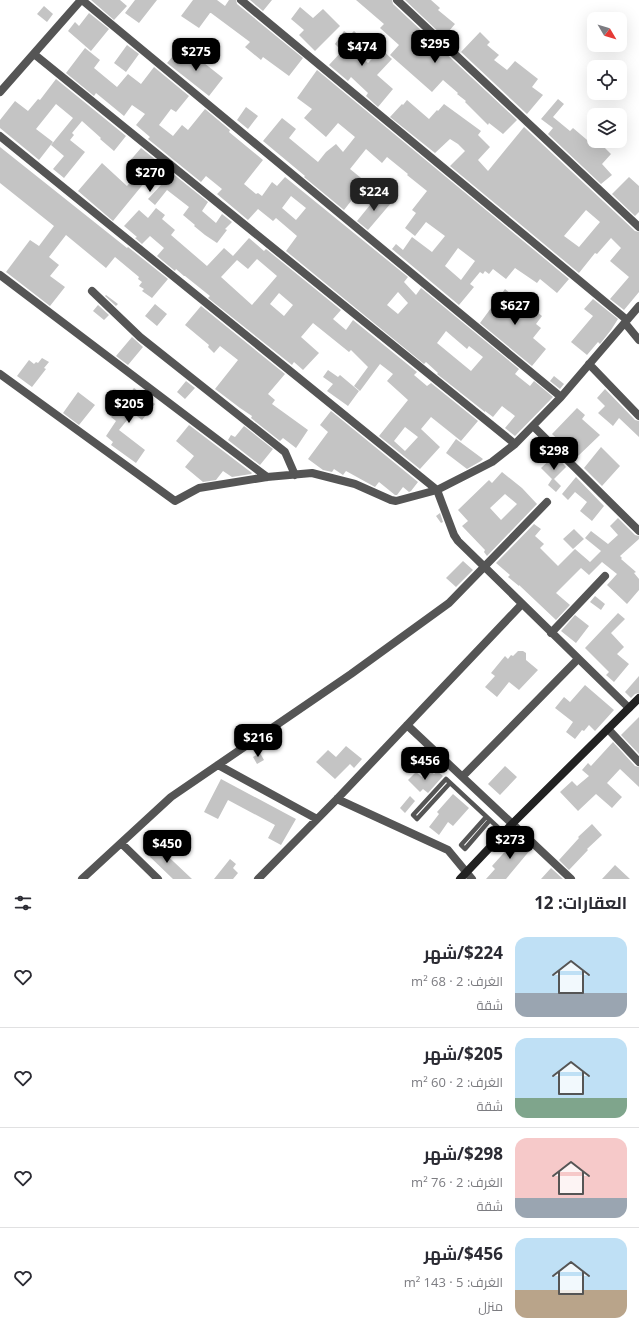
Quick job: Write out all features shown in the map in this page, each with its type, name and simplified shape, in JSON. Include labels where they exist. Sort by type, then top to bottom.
[{"type":"street","points":[[0,92],[81,0],[561,397]]},
{"type":"street","points":[[241,0],[626,321],[639,340]]},
{"type":"street","points":[[397,0],[639,227]]},
{"type":"street","points":[[34,54],[515,444]]},
{"type":"street","points":[[0,136],[437,490],[458,542],[629,708]]},
{"type":"street","points":[[0,275],[267,477]]},
{"type":"street","points":[[92,291],[140,337],[285,452],[295,475]]},
{"type":"street","points":[[0,374],[175,501],[199,488],[267,477],[312,473],[355,484],[391,500],[396,500],[437,490],[492,462],[515,444],[561,397],[639,306]]},
{"type":"street","points":[[589,364],[639,416]]},
{"type":"street","points":[[533,426],[639,531]]},
{"type":"street","points":[[82,879],[172,797],[352,674],[449,603],[547,502]]},
{"type":"street","points":[[551,632],[605,576]]},
{"type":"street","points":[[258,879],[337,799],[522,604]]},
{"type":"street","points":[[463,776],[578,659]]},
{"type":"street","points":[[460,879],[469,876],[513,823],[639,698]]},
{"type":"street","points":[[408,725],[571,879]]},
{"type":"street","points":[[608,729],[639,762]]},
{"type":"street","points":[[218,765],[317,819]]},
{"type":"street","points":[[337,799],[448,850],[469,876]]},
{"type":"street","points":[[121,843],[158,879]]},
{"type":"lane","points":[[450,783],[417,819],[412,815],[446,779],[504,833]]},
{"type":"lane","points":[[486,817],[461,845],[465,849],[490,820]]},
{"type":"building","points":[[91,0],[120,0],[127,6],[114,20]]},
{"type":"building","points":[[135,0],[157,0],[139,23],[125,13]]},
{"type":"building","points":[[193,0],[217,0],[225,6],[229,0],[236,0],[237,4],[303,58],[289,76],[263,57],[261,60],[245,47],[250,42],[211,13],[199,28],[181,16]]},
{"type":"building","points":[[250,0],[272,0],[263,11]]},
{"type":"building","points":[[356,0],[392,0],[393,4],[517,120],[503,134],[489,123],[488,125],[465,102],[466,101],[457,94],[458,93],[443,80],[432,92],[390,55],[399,45],[380,28],[384,24]]},
{"type":"building","points":[[405,0],[431,0],[440,8],[438,10],[455,24],[444,37]]},
{"type":"building","points":[[44,6],[53,14],[47,22],[37,14]]},
{"type":"building","points":[[300,7],[313,18],[323,9],[340,26],[315,51],[299,35],[304,30],[291,19]]},
{"type":"building","points":[[89,13],[109,29],[91,51],[68,31],[75,22],[79,26]]},
{"type":"building","points":[[344,31],[350,35],[354,31],[366,42],[356,52],[368,63],[381,49],[392,59],[377,75],[393,89],[378,107],[366,96],[368,93],[351,77],[348,81],[329,65],[342,51],[335,44]]},
{"type":"building","points":[[480,32],[490,42],[487,45],[499,55],[494,60],[507,70],[515,61],[538,79],[532,87],[543,95],[527,114],[461,52]]},
{"type":"building","points":[[127,45],[139,54],[126,72],[114,63]]},
{"type":"building","points":[[85,48],[100,60],[94,68],[117,87],[128,74],[141,84],[154,67],[189,96],[176,112],[171,109],[159,125],[173,136],[182,125],[188,130],[205,109],[230,130],[229,132],[263,160],[244,184],[256,194],[258,193],[262,196],[272,182],[277,186],[285,177],[408,277],[404,282],[416,295],[421,288],[519,369],[515,374],[530,386],[534,381],[553,397],[515,436],[505,428],[515,416],[502,406],[493,417],[485,412],[437,374],[438,373],[426,362],[424,364],[286,251],[297,236],[276,218],[273,221],[258,209],[248,220],[217,194],[222,189],[206,176],[201,182],[148,139],[150,137],[136,125],[145,114],[132,105],[124,116],[96,93],[94,96],[66,73]],"holes":[[[291,196],[306,208],[296,220],[282,208]],[[398,292],[408,303],[398,314],[387,305]],[[446,331],[467,349],[469,346],[483,357],[471,371],[437,343]]]},
{"type":"building","points":[[178,50],[190,60],[194,55],[223,78],[209,96],[167,63]]},
{"type":"building","points":[[317,70],[569,279],[557,293],[540,279],[537,283],[515,268],[506,279],[493,269],[489,274],[485,271],[483,274],[480,272],[470,284],[474,287],[459,305],[392,249],[396,244],[403,250],[412,237],[432,252],[445,236],[426,222],[415,236],[405,228],[416,213],[412,210],[427,191],[407,175],[408,174],[387,157],[382,163],[366,149],[350,169],[366,182],[344,210],[263,141],[282,118],[296,129],[289,138],[318,162],[326,152],[336,144],[343,152],[355,137],[338,123],[326,137],[304,118],[312,109],[297,98]],"holes":[[[458,248],[475,261],[461,280],[445,266]]]},
{"type":"building","points":[[56,79],[126,136],[114,151],[82,121],[72,133],[74,135],[70,140],[85,152],[64,178],[53,169],[64,156],[51,145],[73,118],[56,104],[36,129],[53,142],[39,160],[0,128],[0,120],[15,101],[28,111],[38,99],[40,100]]},
{"type":"building","points":[[558,99],[564,104],[553,117],[570,131],[573,128],[587,140],[587,148],[605,148],[611,154],[602,164],[612,175],[601,184],[548,134],[553,128],[541,119]]},
{"type":"building","points":[[407,100],[429,119],[444,104],[481,131],[478,135],[490,147],[478,160],[488,171],[524,127],[635,231],[639,232],[639,292],[624,310],[610,299],[629,277],[610,261],[621,248],[611,238],[597,254],[595,253],[579,273],[450,166],[465,151],[458,144],[450,139],[435,153],[390,117],[402,104],[403,105]],"holes":[[[586,210],[600,222],[579,247],[564,236]]]},
{"type":"building","points":[[246,107],[258,116],[248,129],[237,120]]},
{"type":"building","points":[[0,147],[168,279],[152,298],[142,291],[144,289],[139,286],[142,282],[138,279],[139,277],[115,257],[106,268],[66,235],[49,257],[59,265],[50,276],[65,287],[50,306],[6,272],[30,240],[39,246],[54,226],[0,183]]},
{"type":"building","points":[[141,148],[208,202],[202,211],[216,223],[222,214],[232,222],[225,229],[227,230],[217,243],[194,226],[195,225],[183,215],[189,207],[167,190],[155,205],[148,199],[161,185],[149,177],[113,221],[78,191],[102,163],[127,186],[139,172],[128,163]]},
{"type":"building","points":[[629,177],[639,186],[639,212],[635,216],[612,194]]},
{"type":"building","points":[[379,194],[391,203],[368,230],[357,221]]},
{"type":"building","points":[[156,208],[165,215],[162,219],[175,230],[171,235],[207,266],[224,248],[233,256],[249,238],[264,251],[266,249],[341,310],[333,319],[346,330],[353,320],[417,372],[414,375],[427,386],[431,383],[478,421],[461,441],[431,417],[421,429],[440,447],[420,469],[379,436],[408,400],[387,381],[393,374],[380,364],[360,391],[354,386],[368,367],[351,350],[349,352],[313,323],[301,337],[319,353],[303,370],[294,362],[292,365],[208,298],[210,296],[157,256],[164,248],[150,236],[142,244],[135,238],[137,237],[124,226],[139,210],[148,218]],"holes":[[[257,259],[277,276],[252,305],[221,277],[237,260],[248,269]],[[279,293],[293,305],[284,316],[270,304]],[[405,427],[418,437],[405,451],[394,441]]]},
{"type":"building","points":[[505,289],[520,302],[521,299],[542,316],[536,324],[541,328],[533,338],[546,349],[532,366],[480,323]]},
{"type":"building","points":[[106,295],[118,304],[116,306],[105,296]]},
{"type":"building","points":[[593,299],[618,319],[600,344],[598,342],[587,355],[571,342],[593,316],[584,309]]},
{"type":"building","points":[[155,304],[167,314],[157,326],[145,316]]},
{"type":"building","points":[[98,305],[109,315],[104,320],[93,311]]},
{"type":"building","points":[[201,306],[285,374],[268,394],[275,400],[272,404],[308,430],[296,448],[283,438],[280,441],[251,418],[252,416],[215,389],[238,360],[220,346],[214,353],[208,347],[209,345],[185,325]]},
{"type":"building","points":[[132,337],[143,347],[128,365],[116,356]]},
{"type":"building","points":[[42,358],[49,362],[44,368],[46,369],[32,387],[17,376],[29,360],[34,364],[36,362],[38,363]]},
{"type":"building","points":[[328,370],[338,377],[340,375],[359,391],[348,406],[327,391],[333,384],[323,377]]},
{"type":"building","points":[[554,376],[564,384],[560,389],[550,381]]},
{"type":"building","points":[[186,381],[195,388],[185,399],[177,392]]},
{"type":"building","points":[[134,388],[155,404],[142,420],[133,413],[119,430],[145,450],[136,463],[111,445],[113,442],[106,436],[116,421],[111,417]]},
{"type":"building","points":[[605,389],[635,420],[639,421],[639,437],[619,418],[613,426],[598,413],[605,406],[597,398]]},
{"type":"building","points":[[78,392],[95,405],[79,425],[63,413]]},
{"type":"building","points":[[577,408],[585,415],[582,419],[600,435],[577,457],[552,434]]},
{"type":"building","points":[[331,411],[418,482],[411,491],[409,492],[403,487],[397,495],[395,495],[379,482],[375,487],[346,471],[343,475],[334,469],[332,472],[323,470],[308,459],[328,432],[320,425]]},
{"type":"building","points":[[189,425],[252,473],[232,477],[223,471],[216,480],[203,482],[185,467],[194,456],[176,441]]},
{"type":"building","points":[[244,426],[273,449],[260,465],[228,440],[231,435],[235,437]]},
{"type":"building","points":[[456,439],[483,459],[467,469],[446,453]]},
{"type":"building","points":[[601,447],[620,466],[602,486],[584,468]]},
{"type":"building","points":[[555,455],[566,467],[554,479],[561,486],[556,492],[548,485],[552,479],[541,468]]},
{"type":"building","points":[[502,472],[522,488],[537,504],[487,556],[484,552],[485,550],[462,526],[468,521],[458,510],[489,480],[492,483]],"holes":[[[505,494],[517,504],[501,520],[490,508]]]},
{"type":"building","points":[[576,477],[604,506],[592,521],[580,511],[587,502],[575,492],[568,500],[562,494]]},
{"type":"building","points":[[440,513],[443,522],[441,523],[436,516]]},
{"type":"building","points":[[618,518],[635,535],[639,536],[639,539],[620,556],[622,558],[621,559],[636,572],[634,573],[639,579],[639,590],[627,604],[607,585],[617,574],[602,562],[589,575],[581,568],[556,593],[570,605],[556,620],[519,585],[508,577],[510,575],[496,563],[534,524],[541,529],[535,536],[544,544],[540,548],[558,566],[575,549],[590,562],[601,551],[585,538],[591,531],[608,544],[618,535],[610,526]]},
{"type":"building","points":[[574,529],[584,539],[573,549],[563,539]]},
{"type":"building","points":[[463,561],[473,570],[456,587],[446,578]]},
{"type":"building","points":[[595,596],[605,604],[601,610],[590,602]]},
{"type":"building","points":[[618,613],[625,619],[611,633],[624,647],[617,654],[629,664],[614,682],[606,675],[609,672],[585,648]]},
{"type":"building","points":[[575,615],[589,626],[576,643],[561,631]]},
{"type":"building","points":[[518,651],[523,651],[526,653],[526,660],[538,670],[519,690],[509,682],[497,697],[485,687],[495,676],[491,673],[505,656],[508,659],[511,655],[513,656]]},
{"type":"building","points":[[639,676],[639,693],[635,694],[631,698],[625,692]]},
{"type":"building","points":[[585,685],[614,710],[595,731],[589,725],[584,731],[582,730],[575,739],[566,732],[573,722],[555,708],[564,697],[570,702]]},
{"type":"building","points":[[639,717],[639,754],[621,735]]},
{"type":"building","points":[[613,742],[635,766],[639,767],[639,787],[620,769],[607,783],[622,797],[612,808],[596,794],[578,811],[560,792],[572,781],[577,786],[589,776],[582,770],[588,763],[591,766]]},
{"type":"building","points":[[346,746],[362,759],[354,768],[350,764],[335,779],[316,762],[328,750],[336,757]]},
{"type":"building","points":[[260,753],[264,760],[257,764],[253,757]]},
{"type":"building","points":[[505,766],[517,777],[500,795],[488,784]]},
{"type":"building","points":[[429,769],[434,774],[437,771],[443,776],[428,793],[423,789],[420,792],[408,780],[416,772],[422,777]]},
{"type":"building","points":[[221,779],[296,819],[281,845],[268,838],[275,825],[228,800],[218,819],[204,812]]},
{"type":"building","points":[[453,794],[469,808],[453,826],[448,822],[439,835],[429,827],[439,814],[437,812]]},
{"type":"building","points":[[410,796],[415,801],[405,813],[400,808]]},
{"type":"building","points":[[592,824],[602,835],[587,849],[588,850],[569,870],[559,860],[579,838],[578,837]]},
{"type":"building","points":[[518,837],[531,849],[506,879],[486,879],[495,869],[492,866]]},
{"type":"building","points":[[156,845],[192,879],[173,879],[147,854]]},
{"type":"building","points":[[230,859],[236,864],[233,868],[238,873],[233,879],[214,879]]},
{"type":"building","points":[[615,865],[630,879],[602,879]]},
{"type":"building","points":[[551,868],[563,879],[541,879]]}]
